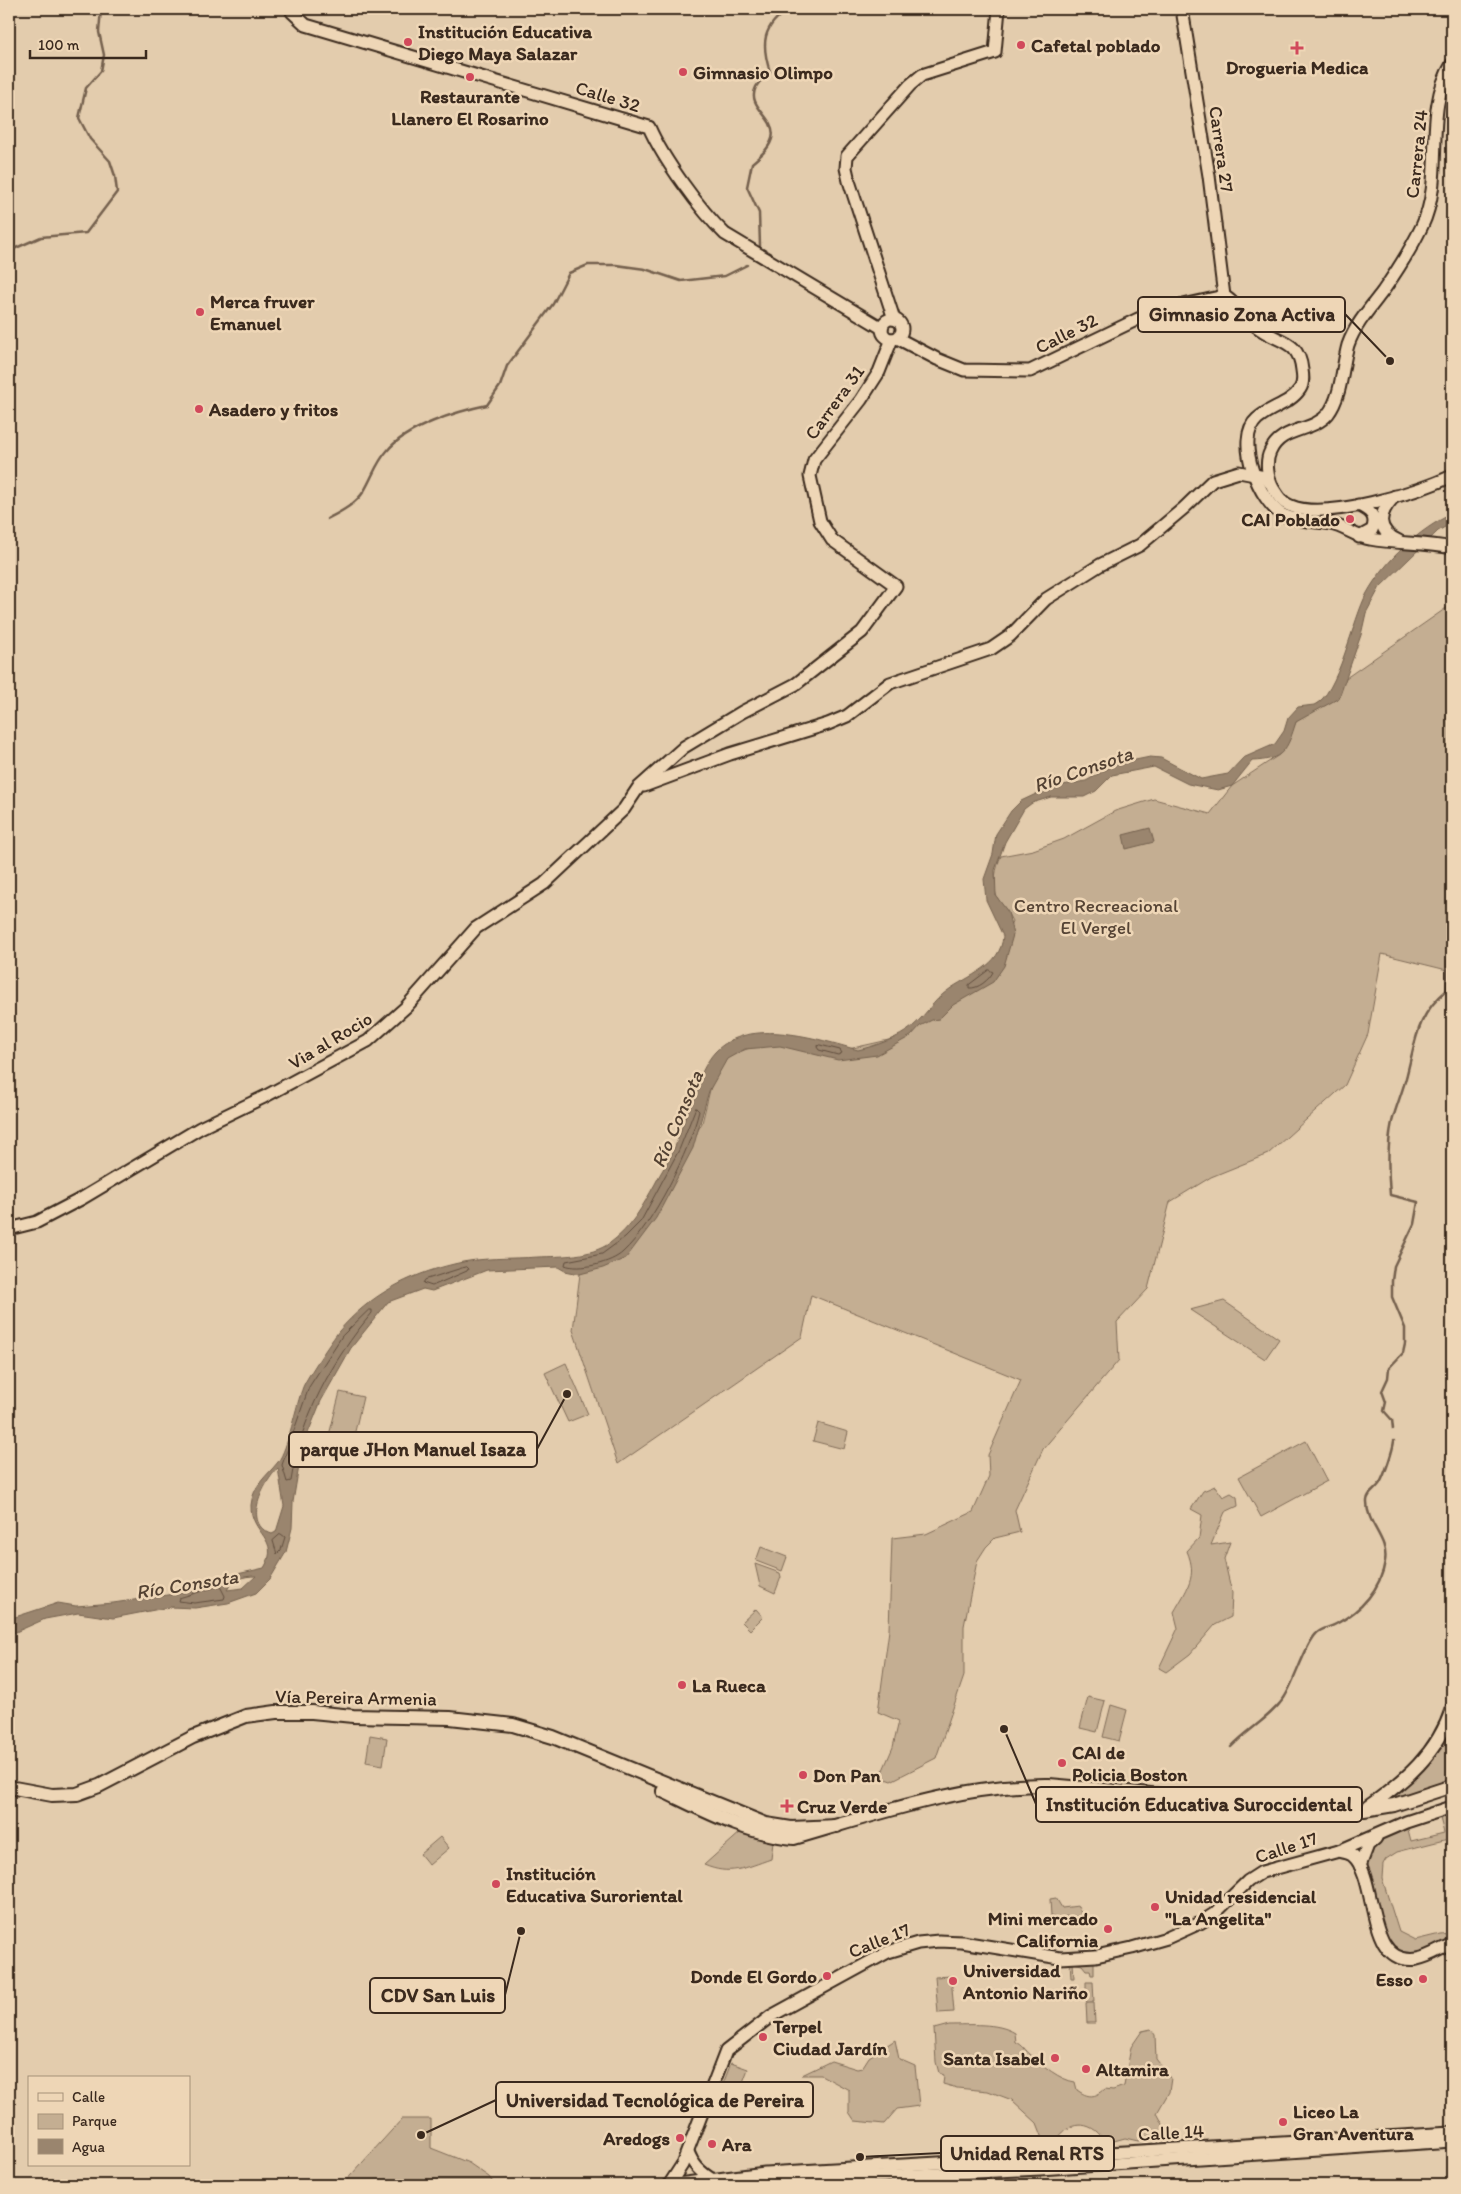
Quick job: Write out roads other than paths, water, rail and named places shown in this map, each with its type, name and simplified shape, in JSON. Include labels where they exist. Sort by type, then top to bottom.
[{"type":"main road","name":"Calle 32","points":[[292,9],[292,12],[306,25],[649,127],[654,139],[695,200],[710,220],[726,234],[861,317],[891,331],[924,352],[964,370],[1030,371],[1138,319],[1201,300],[1224,296]]},
{"type":"main road","points":[[891,331],[888,300],[849,181],[846,156],[910,85],[922,75],[995,52],[999,9]]},
{"type":"main road","name":"Carrera 27","points":[[1182,9],[1209,176],[1224,296]]},
{"type":"main road","name":"Carrera 24","points":[[1270,483],[1269,453],[1274,443],[1282,436],[1311,425],[1327,415],[1334,405],[1349,344],[1355,330],[1389,282],[1422,225],[1432,194],[1439,101],[1443,84],[1452,64]]},
{"type":"main road","points":[[1224,296],[1234,302],[1257,328],[1286,341],[1296,350],[1302,363],[1303,381],[1301,388],[1286,402],[1256,419],[1250,428],[1247,439],[1252,474],[1266,497],[1281,514],[1295,520],[1333,524],[1359,537],[1385,542],[1399,541],[1447,547]]},
{"type":"main road","name":"Carrera 31","points":[[891,331],[879,372],[861,400],[814,460],[810,476],[820,520],[832,540],[896,586]]},
{"type":"main road","points":[[638,788],[730,754],[828,724],[847,716],[890,683],[991,649],[1010,636],[1046,599],[1100,565],[1140,545],[1184,508],[1213,480],[1239,472],[1265,477],[1279,499],[1298,508],[1334,510],[1395,496],[1447,479]]},
{"type":"main road","points":[[1395,496],[1385,506],[1382,517],[1383,528],[1390,536],[1399,541]]},
{"type":"main road","points":[[1358,504],[1371,512],[1374,518],[1372,530],[1359,537]]},
{"type":"main road","name":"Via al Rocio","points":[[9,1229],[38,1222],[81,1199],[200,1128],[273,1093],[368,1041],[406,1007],[476,928],[544,884],[624,808],[638,788],[698,737],[796,684],[862,632],[896,586]]},
{"type":"main road","points":[[1364,1810],[1422,1763],[1442,1734],[1452,1709]]},
{"type":"main road","name":"Vía Pereira Armenia","points":[[9,1787],[52,1795],[77,1794],[99,1786],[170,1748],[222,1725],[246,1716],[276,1712],[450,1718],[525,1728],[622,1765],[766,1824],[791,1828],[837,1826],[977,1789],[1023,1785],[1050,1785],[1308,1808],[1364,1810]]},
{"type":"main road","points":[[1364,1810],[1394,1805],[1452,1786]]},
{"type":"main road","name":"Calle 17","points":[[688,2152],[726,2051],[771,2016],[836,1979],[903,1947],[939,1941],[962,1942],[1060,1958],[1085,1958],[1113,1953],[1167,1938],[1200,1923],[1214,1914],[1248,1880],[1262,1872],[1339,1851],[1406,1822],[1452,1808]]},
{"type":"main road","points":[[1360,1866],[1368,1845],[1381,1834]]},
{"type":"main road","points":[[1339,1851],[1354,1856],[1360,1866],[1380,1934],[1390,1951],[1400,1957],[1412,1960],[1452,1944]]},
{"type":"main road","name":"Calle 14","points":[[670,2185],[784,2172],[1452,2133]]},
{"type":"main road","name":"Calle 14","points":[[765,2183],[1040,2169],[1452,2142]]},
{"type":"main road","points":[[688,2152],[693,2164],[701,2173],[713,2180]]},
{"type":"main road","points":[[670,2185],[688,2152]]},
{"type":"main road","points":[[742,2176],[748,2179],[752,2185]]},
{"type":"water","points":[[1452,514],[1452,523],[1438,531],[1380,587],[1366,613],[1361,635],[1339,698],[1296,722],[1287,746],[1278,756],[1252,761],[1232,786],[1218,790],[1188,784],[1154,767],[1112,775],[1096,791],[1084,797],[1051,797],[1032,803],[1024,809],[1005,842],[995,870],[996,896],[1008,912],[1013,935],[1004,966],[993,982],[953,1005],[939,1019],[920,1026],[911,1036],[877,1055],[838,1060],[780,1046],[745,1049],[727,1059],[709,1091],[693,1148],[656,1218],[626,1258],[603,1268],[580,1274],[565,1271],[558,1267],[487,1270],[432,1291],[423,1289],[388,1302],[351,1348],[321,1401],[302,1448],[293,1502],[292,1528],[286,1552],[270,1579],[256,1593],[228,1603],[195,1608],[170,1607],[113,1618],[78,1613],[45,1619],[9,1635],[9,1619],[58,1603],[76,1606],[113,1603],[182,1593],[233,1575],[264,1568],[269,1558],[268,1543],[252,1515],[252,1498],[261,1481],[282,1456],[300,1395],[309,1375],[339,1331],[351,1318],[391,1288],[421,1274],[454,1264],[485,1259],[576,1255],[594,1251],[610,1243],[618,1237],[636,1216],[646,1201],[673,1152],[703,1071],[715,1052],[729,1041],[746,1035],[784,1033],[804,1036],[858,1050],[886,1041],[907,1031],[917,1023],[942,995],[990,963],[1001,947],[1003,936],[986,900],[984,879],[993,854],[996,834],[1011,811],[1021,801],[1051,787],[1086,781],[1116,764],[1150,757],[1161,758],[1201,779],[1228,774],[1243,758],[1275,744],[1284,731],[1288,718],[1298,707],[1314,705],[1323,699],[1338,672],[1362,605],[1374,581],[1404,547],[1440,520]],"holes":[[[278,1468],[284,1506],[276,1532],[272,1534],[263,1529],[258,1521],[257,1512],[262,1492],[272,1474]],[[256,1576],[243,1588],[227,1590],[232,1583],[239,1579]]]},
{"type":"water","points":[[1150,828],[1154,842],[1126,849],[1123,835]]},
{"type":"waterway","points":[[9,251],[41,237],[86,233],[117,192],[115,176],[110,161],[90,139],[79,118],[86,88],[101,71],[104,55],[99,32],[101,9]]},
{"type":"waterway","points":[[760,246],[759,213],[747,187],[752,163],[766,149],[772,138],[772,128],[757,105],[754,96],[757,85],[770,72],[765,53],[766,36],[773,22],[789,9]]},
{"type":"waterway","points":[[327,519],[357,500],[383,456],[396,442],[419,427],[433,421],[487,405],[500,386],[507,366],[553,304],[569,273],[588,265],[616,265],[645,269],[681,281],[725,276],[747,265]]},
{"type":"waterway","points":[[1393,1429],[1392,1420],[1384,1411],[1386,1402],[1382,1391],[1388,1378],[1389,1368],[1403,1353],[1405,1328],[1392,1297],[1392,1281],[1394,1266],[1414,1224],[1418,1202],[1390,1195],[1388,1158],[1390,1131],[1419,1028],[1429,1009],[1447,990],[1448,960],[1452,951]]},
{"type":"waterway","points":[[1231,1747],[1272,1712],[1284,1698],[1308,1646],[1316,1634],[1354,1613],[1368,1598],[1379,1581],[1385,1561],[1384,1546],[1370,1517],[1367,1498],[1382,1479],[1394,1441]]},
{"type":"place","name":"Institución Educativa Diego Maya Salazar","points":[[408,42]]},
{"type":"place","name":"Cafetal poblado","points":[[1021,45]]},
{"type":"place","name":"Drogueria Medica","points":[[1297,48]]},
{"type":"place","name":"Gimnasio Olimpo","points":[[683,72]]},
{"type":"place","name":"Restaurante Llanero El Rosarino","points":[[470,77]]},
{"type":"place","name":"Merca fruver Emanuel","points":[[200,312]]},
{"type":"place","name":"Gimnasio Zona Activa","points":[[1390,361]]},
{"type":"place","name":"Asadero y fritos","points":[[199,409]]},
{"type":"place","name":"CAI Poblado","points":[[1350,519]]},
{"type":"place","name":"parque JHon Manuel Isaza","points":[[567,1394]]},
{"type":"place","name":"La Rueca","points":[[682,1685]]},
{"type":"place","name":"Institución Educativa Suroccidental","points":[[1004,1729]]},
{"type":"place","name":"CAI de Policia Boston","points":[[1062,1763]]},
{"type":"place","name":"Don Pan","points":[[803,1775]]},
{"type":"place","name":"Cruz Verde","points":[[787,1806]]},
{"type":"place","name":"Institución Educativa Suroriental","points":[[496,1884]]},
{"type":"place","name":"Unidad residencial \"La Angelita\"","points":[[1155,1907]]},
{"type":"place","name":"Mini mercado California","points":[[1108,1929]]},
{"type":"place","name":"CDV San Luis","points":[[521,1931]]},
{"type":"place","name":"Donde El Gordo","points":[[827,1976]]},
{"type":"place","name":"Esso","points":[[1423,1979]]},
{"type":"place","name":"Universidad Antonio Nariño","points":[[953,1981]]},
{"type":"place","name":"Terpel Ciudad Jardín","points":[[763,2037]]},
{"type":"place","name":"Santa Isabel","points":[[1055,2058]]},
{"type":"place","name":"Altamira","points":[[1086,2069]]},
{"type":"place","name":"Liceo La Gran Aventura","points":[[1283,2122]]},
{"type":"place","name":"Universidad Tecnológica de Pereira","points":[[421,2135]]},
{"type":"place","name":"Aredogs","points":[[680,2138]]},
{"type":"place","name":"Ara","points":[[712,2144]]},
{"type":"place","name":"Unidad Renal RTS","points":[[860,2157]]},
{"type":"water label","name":"Río Consota","points":[[1083,769]]},
{"type":"water label","name":"Río Consota","points":[[677,1119]]},
{"type":"water label","name":"Río Consota","points":[[187,1584]]},
{"type":"park label","name":"Centro Recreacional El Vergel","points":[[1096,916]]}]
